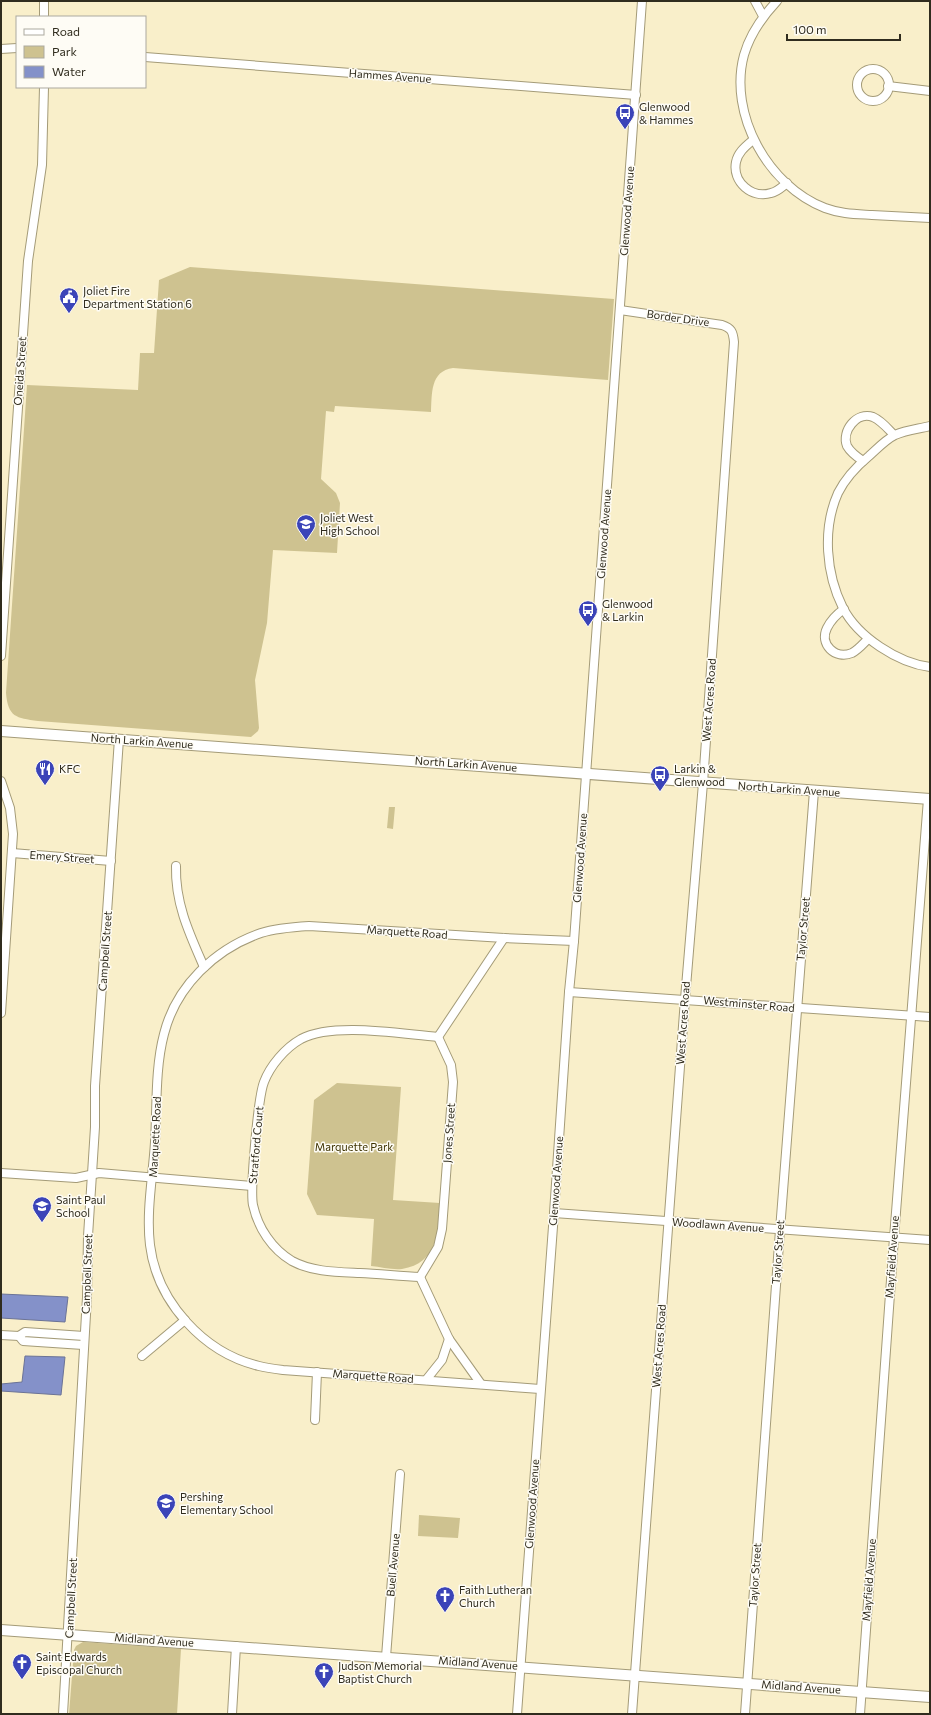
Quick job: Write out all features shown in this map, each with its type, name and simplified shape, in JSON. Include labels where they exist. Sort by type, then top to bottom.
[{"type":"main road","name":"North Larkin Avenue","points":[[1,731],[929,799]]},
{"type":"main road","name":"Midland Avenue","points":[[1,1630],[521,1666],[930,1697]]},
{"type":"street","points":[[44,1],[44,16]]},
{"type":"street","name":"Glenwood Avenue","points":[[518,1714],[540,1389],[569,992],[587,773],[642,1]]},
{"type":"street","points":[[755,1],[763,16]]},
{"type":"street","points":[[777,1],[763,16],[751,36],[744,55],[741,75],[741,93],[745,116],[753,140],[765,160],[787,183],[804,196],[824,208],[846,214],[930,218]]},
{"type":"street","points":[[1,49],[16,48]]},
{"type":"street","name":"Hammes Avenue","points":[[146,58],[636,94]]},
{"type":"street","points":[[888,86],[930,91]]},
{"type":"street","name":"Oneida Street","points":[[1,656],[28,261],[39,194],[42,165],[44,88]]},
{"type":"street","points":[[753,140],[742,150],[736,161],[736,174],[739,181],[749,191],[759,195],[771,193],[787,183]]},
{"type":"street","name":"Border Drive","points":[[620,310],[722,325],[730,328],[733,333]]},
{"type":"street","name":"West Acres Road","points":[[632,1714],[668,1221],[703,783],[734,342],[733,333]]},
{"type":"street","points":[[863,461],[853,454],[847,445],[846,434],[851,424],[858,418],[871,417],[881,422],[894,436]]},
{"type":"street","points":[[930,426],[894,436],[863,461],[849,476],[839,492],[833,508],[828,546],[830,568],[835,588],[844,609],[868,638],[893,656],[917,666],[930,668]]},
{"type":"street","points":[[844,609],[835,616],[827,628],[824,637],[827,646],[833,653],[851,653],[858,649],[868,638]]},
{"type":"street","name":"Campbell Street","points":[[63,1714],[69,1634],[91,1175],[95,1127],[95,1086],[112,861],[119,739]]},
{"type":"street","points":[[1,781],[12,819],[12,853],[1,1013]]},
{"type":"street","name":"Taylor Street","points":[[745,1714],[814,791]]},
{"type":"street","name":"Mayfield Avenue","points":[[860,1714],[894,1238],[929,799]]},
{"type":"street","name":"Emery Street","points":[[12,853],[112,861]]},
{"type":"street","points":[[176,866],[176,886],[179,902],[193,943],[204,966]]},
{"type":"street","name":"Marquette Road","points":[[540,1389],[283,1370],[259,1366],[237,1358],[216,1347],[198,1334],[185,1320],[163,1289],[155,1269],[150,1245],[149,1220],[160,1058],[164,1033],[184,990],[204,966],[217,955],[236,943],[262,933],[284,928],[309,926],[574,941]]},
{"type":"street","points":[[438,1037],[504,938]]},
{"type":"street","name":"Westminster Road","points":[[569,992],[930,1017]]},
{"type":"street","name":"Stratford Court","points":[[420,1277],[327,1271],[309,1268],[292,1261],[266,1238],[253,1204],[252,1186],[259,1103],[263,1083],[271,1068],[285,1051],[306,1037],[343,1029],[438,1037]]},
{"type":"street","name":"Jones Street","points":[[420,1277],[438,1247],[443,1221],[453,1082],[450,1065],[438,1037]]},
{"type":"street","points":[[1,1173],[76,1178],[99,1173],[252,1186]]},
{"type":"street","name":"Woodlawn Avenue","points":[[554,1213],[930,1240]]},
{"type":"street","points":[[420,1277],[448,1339],[481,1384]]},
{"type":"street","points":[[142,1356],[185,1320]]},
{"type":"street","points":[[1,1335],[19,1336],[25,1332],[84,1336]]},
{"type":"street","points":[[19,1336],[23,1341],[83,1345]]},
{"type":"street","points":[[426,1380],[442,1360],[448,1339]]},
{"type":"street","points":[[315,1420],[317,1372]]},
{"type":"street","name":"Buell Avenue","points":[[386,1657],[400,1474]]},
{"type":"street","points":[[232,1714],[236,1646]]},
{"type":"green space","points":[[190,267],[614,299],[608,380],[453,368],[445,370],[436,378],[432,391],[431,412],[335,406],[334,412],[326,411],[321,479],[336,493],[340,503],[337,553],[273,550],[267,623],[255,680],[259,728],[258,731],[251,737],[24,719],[14,715],[11,712],[6,693],[27,385],[138,390],[140,353],[154,353],[159,280]]},
{"type":"green space","points":[[389,807],[395,807],[393,829],[387,828]]},
{"type":"green space","name":"Marquette Park","points":[[337,1083],[401,1087],[393,1200],[440,1203],[437,1235],[434,1245],[423,1260],[414,1266],[402,1269],[390,1269],[371,1266],[374,1219],[317,1215],[307,1194],[314,1100]]},
{"type":"green space","points":[[419,1515],[460,1518],[458,1538],[418,1536]]},
{"type":"green space","points":[[83,1642],[181,1649],[177,1714],[69,1714],[74,1650],[76,1646]]},
{"type":"water","points":[[1,1294],[68,1297],[65,1322],[1,1318]]},
{"type":"water","points":[[25,1356],[65,1357],[61,1395],[1,1391],[1,1384],[22,1382]]},
{"type":"place","name":"Glenwood & Hammes","points":[[625,130]]},
{"type":"place","name":"Joliet Fire Department Station 6","points":[[69,314]]},
{"type":"place","name":"Joliet West High School","points":[[306,541]]},
{"type":"place","name":"Glenwood & Larkin","points":[[588,627]]},
{"type":"place","name":"KFC","points":[[45,786]]},
{"type":"place","name":"Larkin & Glenwood","points":[[660,792]]},
{"type":"place","name":"Saint Paul School","points":[[42,1223]]},
{"type":"place","name":"Pershing Elementary School","points":[[166,1520]]},
{"type":"place","name":"Faith Lutheran Church","points":[[445,1613]]},
{"type":"place","name":"Saint Edwards Episcopal Church","points":[[22,1680]]},
{"type":"place","name":"Judson Memorial Baptist Church","points":[[324,1689]]}]
